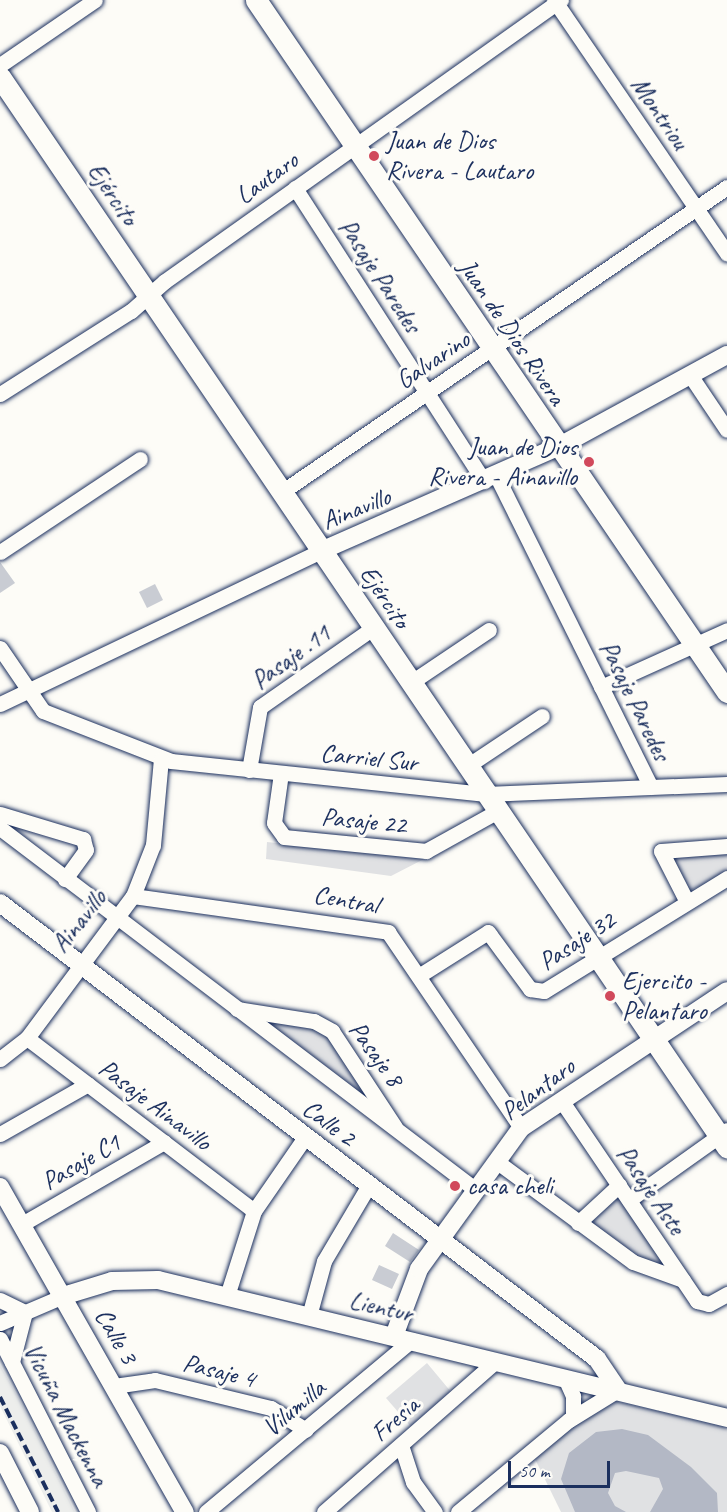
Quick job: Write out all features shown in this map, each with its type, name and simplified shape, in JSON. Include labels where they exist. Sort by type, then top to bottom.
[{"type":"main road","name":"Juan de Dios Rivera","points":[[256,0],[490,350],[727,692]]},
{"type":"main road","name":"Ejército","points":[[3,87],[149,295],[323,550],[410,683],[653,1039],[724,1138]]},
{"type":"street","points":[[0,65],[95,0]]},
{"type":"street","name":"Lautaro","points":[[0,394],[149,295],[354,145],[557,1]]},
{"type":"street","name":"Montriou","points":[[557,1],[727,254]]},
{"type":"street","name":"Galvarino","points":[[283,491],[727,187]]},
{"type":"street","name":"Pasaje Paredes","points":[[295,188],[427,393],[490,478],[601,687],[651,787]]},
{"type":"street","name":"Ainavillo","points":[[0,704],[323,550],[558,447],[727,355]]},
{"type":"street","points":[[690,375],[727,430]]},
{"type":"street","points":[[0,552],[140,459]]},
{"type":"street","name":"Pasaje .11","points":[[249,770],[256,716],[263,703],[373,628]]},
{"type":"street","points":[[410,683],[489,630]]},
{"type":"street","points":[[601,687],[727,630]]},
{"type":"street","name":"Carriel Sur","points":[[0,648],[27,690],[47,714],[161,759],[492,802],[651,787],[727,784]]},
{"type":"street","points":[[467,766],[542,716]]},
{"type":"street","name":"Ainavillo","points":[[0,1059],[27,1038],[77,964],[113,916],[133,896],[153,845],[161,759]]},
{"type":"street","name":"Pasaje 22","points":[[281,774],[275,827],[289,838],[426,851],[492,802]]},
{"type":"street","points":[[0,814],[83,839],[86,850],[65,879]]},
{"type":"street","name":"Pasaje 8","points":[[0,828],[476,1190]]},
{"type":"street","points":[[686,900],[661,851],[727,846]]},
{"type":"street","name":"Pasaje 32","points":[[420,975],[483,932],[497,937],[527,986],[537,992],[686,900],[727,878]]},
{"type":"street","name":"Central","points":[[133,896],[376,927],[393,936],[521,1128]]},
{"type":"street","name":"Calle 2","points":[[0,903],[585,1350],[609,1370],[618,1390]]},
{"type":"street","name":"Pelantaro","points":[[394,1336],[411,1285],[440,1239],[521,1128],[727,991]]},
{"type":"street","name":"Pasaje 8","points":[[235,1008],[314,1021],[332,1031],[396,1129]]},
{"type":"street","name":"Pasaje Ainavillo","points":[[27,1038],[254,1211]]},
{"type":"street","points":[[0,1134],[88,1084]]},
{"type":"street","name":"Pasaje Aste","points":[[561,1100],[683,1280],[702,1304],[727,1294]]},
{"type":"street","points":[[227,1296],[254,1211],[305,1137]]},
{"type":"street","points":[[629,1200],[724,1138]]},
{"type":"street","name":"Pasaje C1","points":[[22,1224],[164,1142]]},
{"type":"street","points":[[496,1161],[578,1223],[643,1268],[683,1280]]},
{"type":"street","points":[[309,1316],[324,1261],[369,1185]]},
{"type":"street","points":[[578,1223],[619,1185]]},
{"type":"street","name":"Calle 3","points":[[0,1187],[185,1512]]},
{"type":"street","name":"Lientur","points":[[0,1323],[96,1284],[143,1279],[227,1296],[412,1340],[727,1418]]},
{"type":"street","points":[[0,1300],[25,1312],[12,1362]]},
{"type":"street","name":"Vicuña Mackenna","points":[[0,1339],[88,1512]]},
{"type":"street","name":"Vilumilla","points":[[206,1512],[412,1340]]},
{"type":"street","points":[[573,1417],[573,1396],[565,1378],[577,1368],[585,1350]]},
{"type":"street","name":"Fresia","points":[[324,1512],[496,1361]]},
{"type":"street","name":"Pasaje 4","points":[[114,1386],[155,1380],[271,1408],[306,1430]]},
{"type":"street","points":[[458,1512],[573,1417],[618,1390]]},
{"type":"street","points":[[401,1445],[413,1482],[435,1512]]},
{"type":"street","points":[[0,1453],[30,1512]]},
{"type":"shaded area","points":[[267,842],[424,859],[391,876],[266,859]]},
{"type":"shaded area","points":[[727,850],[727,875],[688,891],[667,852]]},
{"type":"shaded area","points":[[252,1015],[309,1024],[328,1033],[381,1109]]},
{"type":"shaded area","points":[[613,1195],[621,1196],[670,1268],[654,1267],[591,1225]]},
{"type":"shaded area","points":[[427,1363],[452,1393],[412,1428],[386,1398]]},
{"type":"shaded area","points":[[0,1365],[75,1512],[52,1512],[0,1406]]},
{"type":"shaded area","points":[[609,1400],[727,1427],[727,1512],[561,1512],[534,1457]]},
{"type":"shaded area","points":[[622,1429],[648,1435],[691,1467],[717,1493],[718,1512],[650,1512],[663,1489],[659,1478],[626,1471],[615,1473],[608,1493],[615,1506],[626,1512],[575,1512],[561,1479],[569,1453],[596,1432]]},
{"type":"building","points":[[0,562],[15,583],[0,593]]},
{"type":"building","points":[[155,584],[163,600],[147,608],[139,592]]},
{"type":"building","points":[[393,1233],[419,1250],[410,1262],[385,1246]]},
{"type":"building","points":[[379,1265],[399,1274],[392,1289],[372,1280]]},
{"type":"railway","points":[[0,1397],[58,1512]]},
{"type":"place","name":"Juan de Dios Rivera - Lautaro","points":[[374,156]]},
{"type":"place","name":"Juan de Dios Rivera - Ainavillo","points":[[589,462]]},
{"type":"place","name":"Ejercito - Pelantaro","points":[[610,996]]},
{"type":"place","name":"casa cheli","points":[[455,1186]]}]
